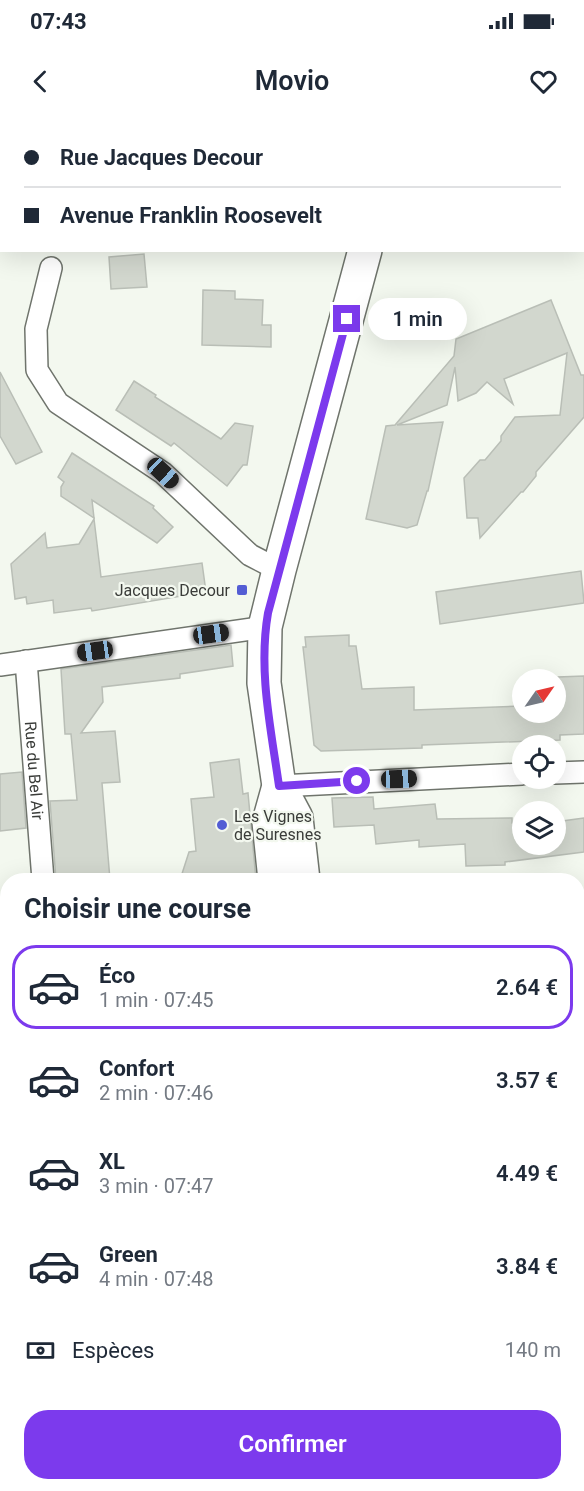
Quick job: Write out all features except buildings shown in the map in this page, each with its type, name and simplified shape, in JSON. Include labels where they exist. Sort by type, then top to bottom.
[{"type":"main road","points":[[302,873],[296,818],[279,786],[264,683],[265,627],[364,252]]},
{"type":"main road","points":[[274,873],[269,822],[279,786]]},
{"type":"street","points":[[51,268],[36,329],[37,370],[58,402],[163,473],[250,555],[279,570]]},
{"type":"street","points":[[0,664],[265,627]]},
{"type":"street","name":"Rue du Bel Air","points":[[26,661],[42,873]]},
{"type":"street","points":[[566,773],[584,772]]},
{"type":"street","points":[[279,786],[512,774]]},
{"type":"place","name":"Jacques Decour","points":[[242,590]]},
{"type":"place","name":"Les Vignes de Suresnes","points":[[222,825]]},
{"type":"route","points":[[347,319],[268,613],[265,627],[264,683],[279,786],[357,781]]}]
